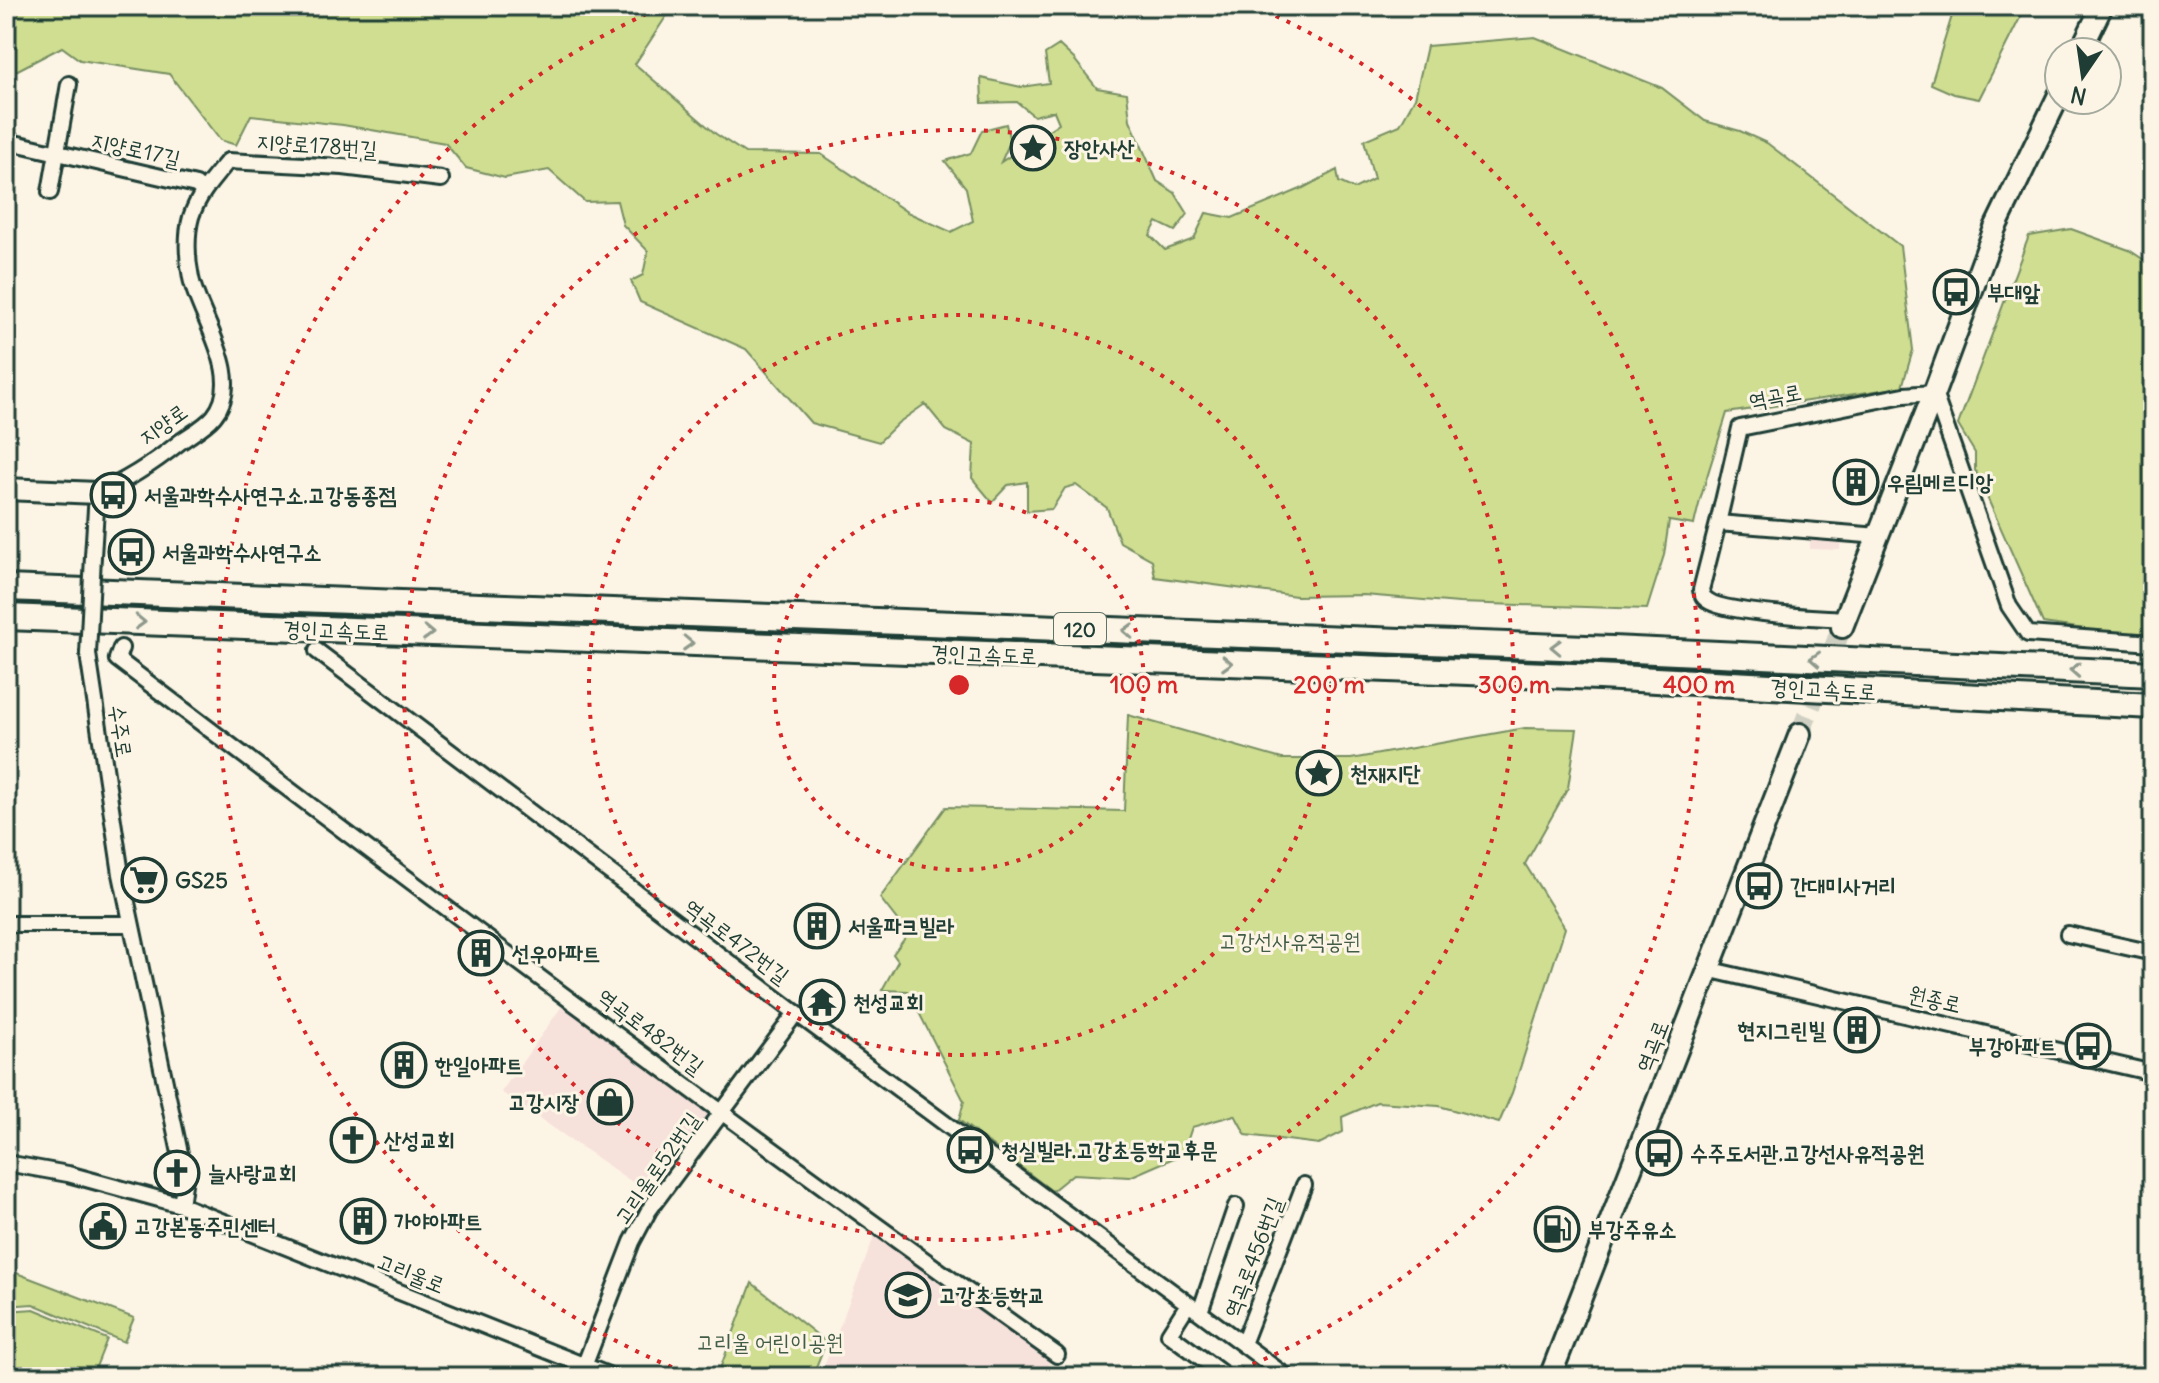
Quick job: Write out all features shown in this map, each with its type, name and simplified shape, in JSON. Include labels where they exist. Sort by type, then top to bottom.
[{"type":"highway","name":"경인고속도로","points":[[6,588],[1612,649],[2153,674]]},
{"type":"highway","name":"경인고속도로","points":[[6,617],[1599,677],[2153,706]]},
{"type":"street","points":[[2088,36],[2102,6]]},
{"type":"street","name":"지양로17길","points":[[50,192],[69,84]]},
{"type":"street","points":[[1879,536],[1718,523],[1701,590],[1706,600],[1717,605],[1844,623],[1879,536],[1934,393],[1995,228],[2049,116]]},
{"type":"street","name":"지양로17길","points":[[6,141],[196,185],[203,191]]},
{"type":"street","name":"지양로178번길","points":[[203,191],[228,161],[343,167],[441,179]]},
{"type":"street","name":"지양로","points":[[97,493],[163,456],[215,415],[223,394],[223,360],[192,280],[187,249],[191,218],[203,191]]},
{"type":"street","points":[[1934,393],[2009,606],[2028,634],[2153,643]]},
{"type":"street","name":"역곡로","points":[[1718,523],[1740,428],[1904,395],[1934,393]]},
{"type":"street","points":[[6,489],[97,493]]},
{"type":"street","name":"수주로","points":[[97,493],[88,654],[121,874],[185,1177],[181,1205]]},
{"type":"street","name":"역곡로482번길","points":[[121,648],[117,659],[874,1225],[1057,1355]]},
{"type":"street","name":"역곡로472번길","points":[[317,651],[796,1013],[1287,1377]]},
{"type":"street","name":"역곡로","points":[[1550,1377],[1800,734]]},
{"type":"street","points":[[6,924],[131,924]]},
{"type":"street","points":[[2068,934],[2153,953]]},
{"type":"street","name":"원종로","points":[[1707,969],[2153,1073]]},
{"type":"street","name":"고리울로52번길","points":[[582,1371],[632,1242],[649,1210],[796,1013]]},
{"type":"street","name":"고리울로","points":[[6,1163],[68,1174],[181,1205],[582,1371],[613,1377]]},
{"type":"street","name":"역곡로456번길","points":[[1243,1344],[1304,1185]]},
{"type":"street","name":"역곡로456번길","points":[[1227,1377],[1169,1334],[1194,1308],[1236,1206]]},
{"type":"shaded area","points":[[1810,535],[1841,536],[1840,550],[1810,549]]},
{"type":"shaded area","name":"고강시장","points":[[567,999],[718,1112],[654,1197],[501,1092]]},
{"type":"shaded area","name":"고강초등학교","points":[[876,1232],[1052,1358],[1044,1377],[820,1377]]},
{"type":"green space","points":[[6,6],[673,6],[635,64],[716,134],[745,153],[821,154],[907,212],[951,232],[973,221],[966,188],[945,161],[971,153],[982,130],[1006,124],[1010,142],[1001,162],[1059,123],[1054,111],[1034,116],[1017,102],[982,103],[981,78],[1021,87],[1049,83],[1045,54],[1059,45],[1097,88],[1127,93],[1130,120],[1157,181],[1175,193],[1188,214],[1175,231],[1157,222],[1150,235],[1165,250],[1194,239],[1206,213],[1232,218],[1337,170],[1339,182],[1354,189],[1374,179],[1364,140],[1400,125],[1415,98],[1427,46],[1535,37],[1662,88],[1705,121],[1767,143],[1900,246],[1913,350],[1902,387],[1727,413],[1694,525],[1669,521],[1664,555],[1647,609],[1459,603],[1364,595],[1296,596],[1155,577],[1152,560],[1120,542],[1107,508],[1076,485],[1065,488],[1052,509],[1027,511],[1027,482],[1008,485],[992,502],[972,478],[974,444],[946,430],[925,404],[898,423],[879,442],[811,423],[746,349],[640,302],[631,281],[643,275],[648,251],[623,225],[617,201],[585,202],[549,170],[505,178],[466,168],[445,143],[343,125],[251,115],[236,145],[220,140],[169,74],[80,60],[62,47],[6,76]]},
{"type":"green space","points":[[1955,6],[2018,6],[2022,14],[1979,99],[1954,94],[1931,84]]},
{"type":"green space","points":[[2071,229],[2129,250],[2153,266],[2153,606],[2146,638],[2043,623],[1975,470],[1975,453],[1958,425],[2029,236]]},
{"type":"green space","name":"고강선사유적공원","points":[[1128,715],[1282,759],[1351,759],[1525,728],[1577,729],[1568,788],[1525,864],[1565,928],[1512,1093],[1499,1123],[1439,1106],[1377,1102],[1342,1117],[1343,1132],[1319,1144],[1246,1135],[1235,1115],[1192,1127],[1183,1154],[1130,1177],[1073,1174],[1052,1191],[959,1120],[964,1101],[908,991],[882,990],[898,961],[893,954],[908,934],[880,898],[946,807],[1124,811]]},
{"type":"green space","points":[[6,1269],[134,1318],[124,1342],[33,1304],[6,1306]]},
{"type":"green space","name":"고리울 어린이공원","points":[[752,1283],[826,1342],[812,1377],[717,1377]]},
{"type":"green space","points":[[34,1309],[107,1339],[92,1377],[6,1377],[6,1311]]},
{"type":"tunnel","points":[[1800,734],[1842,627]]},
{"type":"place","name":"장안사산","points":[[1033,148]]},
{"type":"place","name":"부대앞","points":[[1956,292]]},
{"type":"place","name":"우림메르디앙","points":[[1856,482]]},
{"type":"place","name":"서울과학수사연구소.고강동종점","points":[[113,495]]},
{"type":"place","name":"서울과학수사연구소","points":[[131,552]]},
{"type":"place","name":"천재지단","points":[[1319,773]]},
{"type":"place","name":"GS25","points":[[144,880]]},
{"type":"place","name":"간대미사거리","points":[[1759,886]]},
{"type":"place","name":"서울파크빌라","points":[[817,926]]},
{"type":"place","name":"선우아파트","points":[[481,953]]},
{"type":"place","name":"천성교회","points":[[822,1002]]},
{"type":"place","name":"현지그린빌","points":[[1857,1030]]},
{"type":"place","name":"부강아파트","points":[[2088,1046]]},
{"type":"place","name":"한일아파트","points":[[404,1065]]},
{"type":"place","name":"고강시장","points":[[610,1102]]},
{"type":"place","name":"산성교회","points":[[353,1140]]},
{"type":"place","name":"청실빌라.고강초등학교후문","points":[[970,1150]]},
{"type":"place","name":"수주도서관.고강선사유적공원","points":[[1659,1153]]},
{"type":"place","name":"늘사랑교회","points":[[177,1173]]},
{"type":"place","name":"가야아파트","points":[[363,1221]]},
{"type":"place","name":"고강본동주민센터","points":[[103,1226]]},
{"type":"place","name":"부강주유소","points":[[1557,1229]]},
{"type":"place","name":"고강초등학교","points":[[908,1295]]}]
